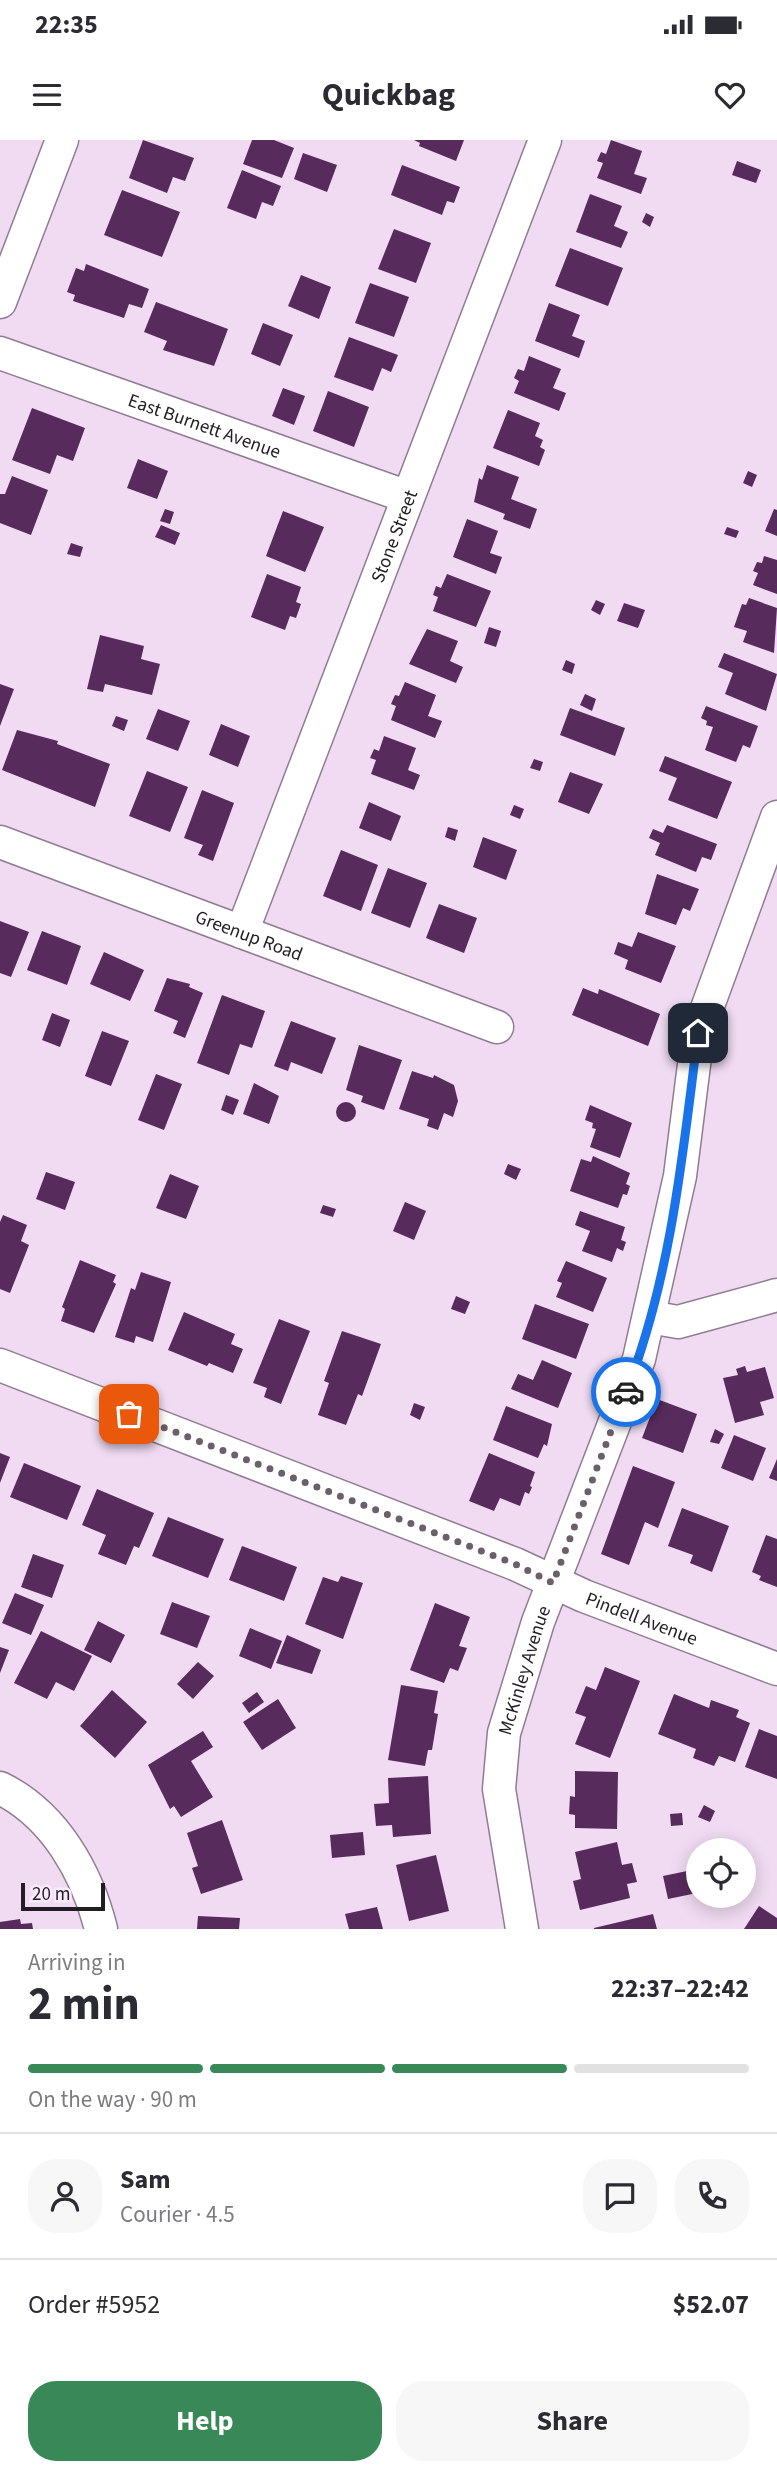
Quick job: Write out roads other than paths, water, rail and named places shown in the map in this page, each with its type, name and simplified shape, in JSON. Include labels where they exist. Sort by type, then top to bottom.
[{"type":"street","points":[[0,302],[62,140]]},
{"type":"street","name":"Stone Street","points":[[242,932],[545,140]]},
{"type":"street","name":"East Burnett Avenue","points":[[0,354],[408,497]]},
{"type":"street","name":"McKinley Avenue","points":[[522,1929],[499,1789],[504,1733],[553,1583],[639,1359],[680,1176],[698,1033],[777,817]]},
{"type":"street","name":"Greenup Road","points":[[0,842],[498,1027]]},
{"type":"street","points":[[649,1317],[678,1322],[777,1295]]},
{"type":"street","name":"Pindell Avenue","points":[[0,1364],[777,1669]]},
{"type":"street","points":[[0,1788],[30,1809],[67,1850],[93,1900],[101,1929]]}]
